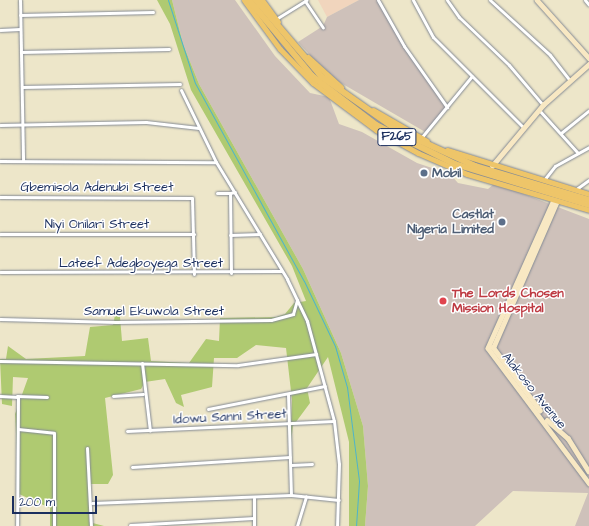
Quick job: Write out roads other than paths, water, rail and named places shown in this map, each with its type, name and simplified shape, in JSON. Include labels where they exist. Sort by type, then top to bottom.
[{"type":"highway","name":"F265","points":[[249,0],[308,72],[360,117],[437,157],[504,184],[589,205]]},
{"type":"highway","name":"F265","points":[[256,0],[300,55],[335,88],[364,110],[480,168],[589,200]]},
{"type":"main road","points":[[244,0],[290,59],[327,95],[360,117]]},
{"type":"main road","points":[[262,0],[276,19],[317,66],[349,94],[424,141],[492,166],[589,194]]},
{"type":"main road","points":[[504,184],[589,210]]},
{"type":"street","points":[[20,0],[23,161]]},
{"type":"street","points":[[378,0],[404,46],[447,107]]},
{"type":"street","points":[[413,0],[433,37],[524,128]]},
{"type":"street","points":[[448,0],[459,17],[509,65],[543,105]]},
{"type":"street","points":[[490,0],[550,55],[569,80]]},
{"type":"street","points":[[536,0],[589,58]]},
{"type":"street","points":[[585,0],[589,5]]},
{"type":"street","points":[[276,19],[306,1],[323,28]]},
{"type":"street","points":[[20,15],[153,12]]},
{"type":"street","points":[[0,30],[20,29]]},
{"type":"street","points":[[21,52],[169,49]]},
{"type":"street","points":[[492,166],[543,105],[569,80],[589,64]]},
{"type":"street","points":[[424,141],[447,107],[472,76]]},
{"type":"street","points":[[22,87],[180,84]]},
{"type":"street","points":[[181,90],[216,162],[260,234],[297,300],[316,354],[334,422],[339,500],[337,526]]},
{"type":"street","points":[[539,110],[561,132],[578,153]]},
{"type":"street","points":[[561,132],[589,110]]},
{"type":"street","points":[[0,125],[146,122],[199,128]]},
{"type":"street","points":[[543,181],[552,168],[589,147]]},
{"type":"street","points":[[0,161],[216,162]]},
{"type":"street","points":[[575,190],[589,180]]},
{"type":"street","points":[[217,194],[235,192]]},
{"type":"street","points":[[230,193],[231,273]]},
{"type":"street","name":"Gbemisola Adenubi Street","points":[[0,197],[194,199],[194,234]]},
{"type":"street","name":"Alakoso Avenue","points":[[556,200],[493,348],[543,415],[567,437],[589,471]]},
{"type":"street","name":"Alakoso Avenue","points":[[556,200],[488,348],[505,374],[561,441],[589,483]]},
{"type":"street","name":"Niyi Onilari Street","points":[[0,234],[194,234]]},
{"type":"street","points":[[194,234],[194,274]]},
{"type":"street","points":[[230,235],[260,234]]},
{"type":"street","name":"Lateef Adegboyega Street","points":[[0,272],[194,274],[281,271]]},
{"type":"street","name":"Samuel Ekuwola Street","points":[[0,319],[116,322],[271,320],[293,314],[297,300]]},
{"type":"street","points":[[0,361],[112,362],[238,366],[316,354]]},
{"type":"street","points":[[142,363],[143,394],[150,431]]},
{"type":"street","points":[[208,409],[325,386]]},
{"type":"street","points":[[113,396],[143,394]]},
{"type":"street","points":[[288,394],[291,496]]},
{"type":"street","points":[[0,396],[47,397]]},
{"type":"street","points":[[17,396],[17,526]]},
{"type":"street","name":"Idowu Sanni Street","points":[[127,431],[334,422]]},
{"type":"street","points":[[18,429],[54,433],[54,526]]},
{"type":"street","points":[[561,441],[567,437]]},
{"type":"street","points":[[87,448],[92,503],[91,526]]},
{"type":"street","points":[[132,467],[290,457]]},
{"type":"street","points":[[291,465],[312,464]]},
{"type":"street","points":[[92,503],[291,496],[306,496],[339,500]]},
{"type":"street","points":[[297,526],[306,496]]},
{"type":"street","points":[[254,498],[254,526]]},
{"type":"street","points":[[130,525],[254,518]]},
{"type":"waterway","points":[[168,0],[195,83],[304,281],[335,346],[347,387],[359,481],[356,526]]},
{"type":"place","name":"Mobil","points":[[424,173]]},
{"type":"place","name":"Castlat Nigeria Limited","points":[[502,222]]},
{"type":"place","name":"The Lords Chosen Mission Hospital","points":[[443,301]]}]
